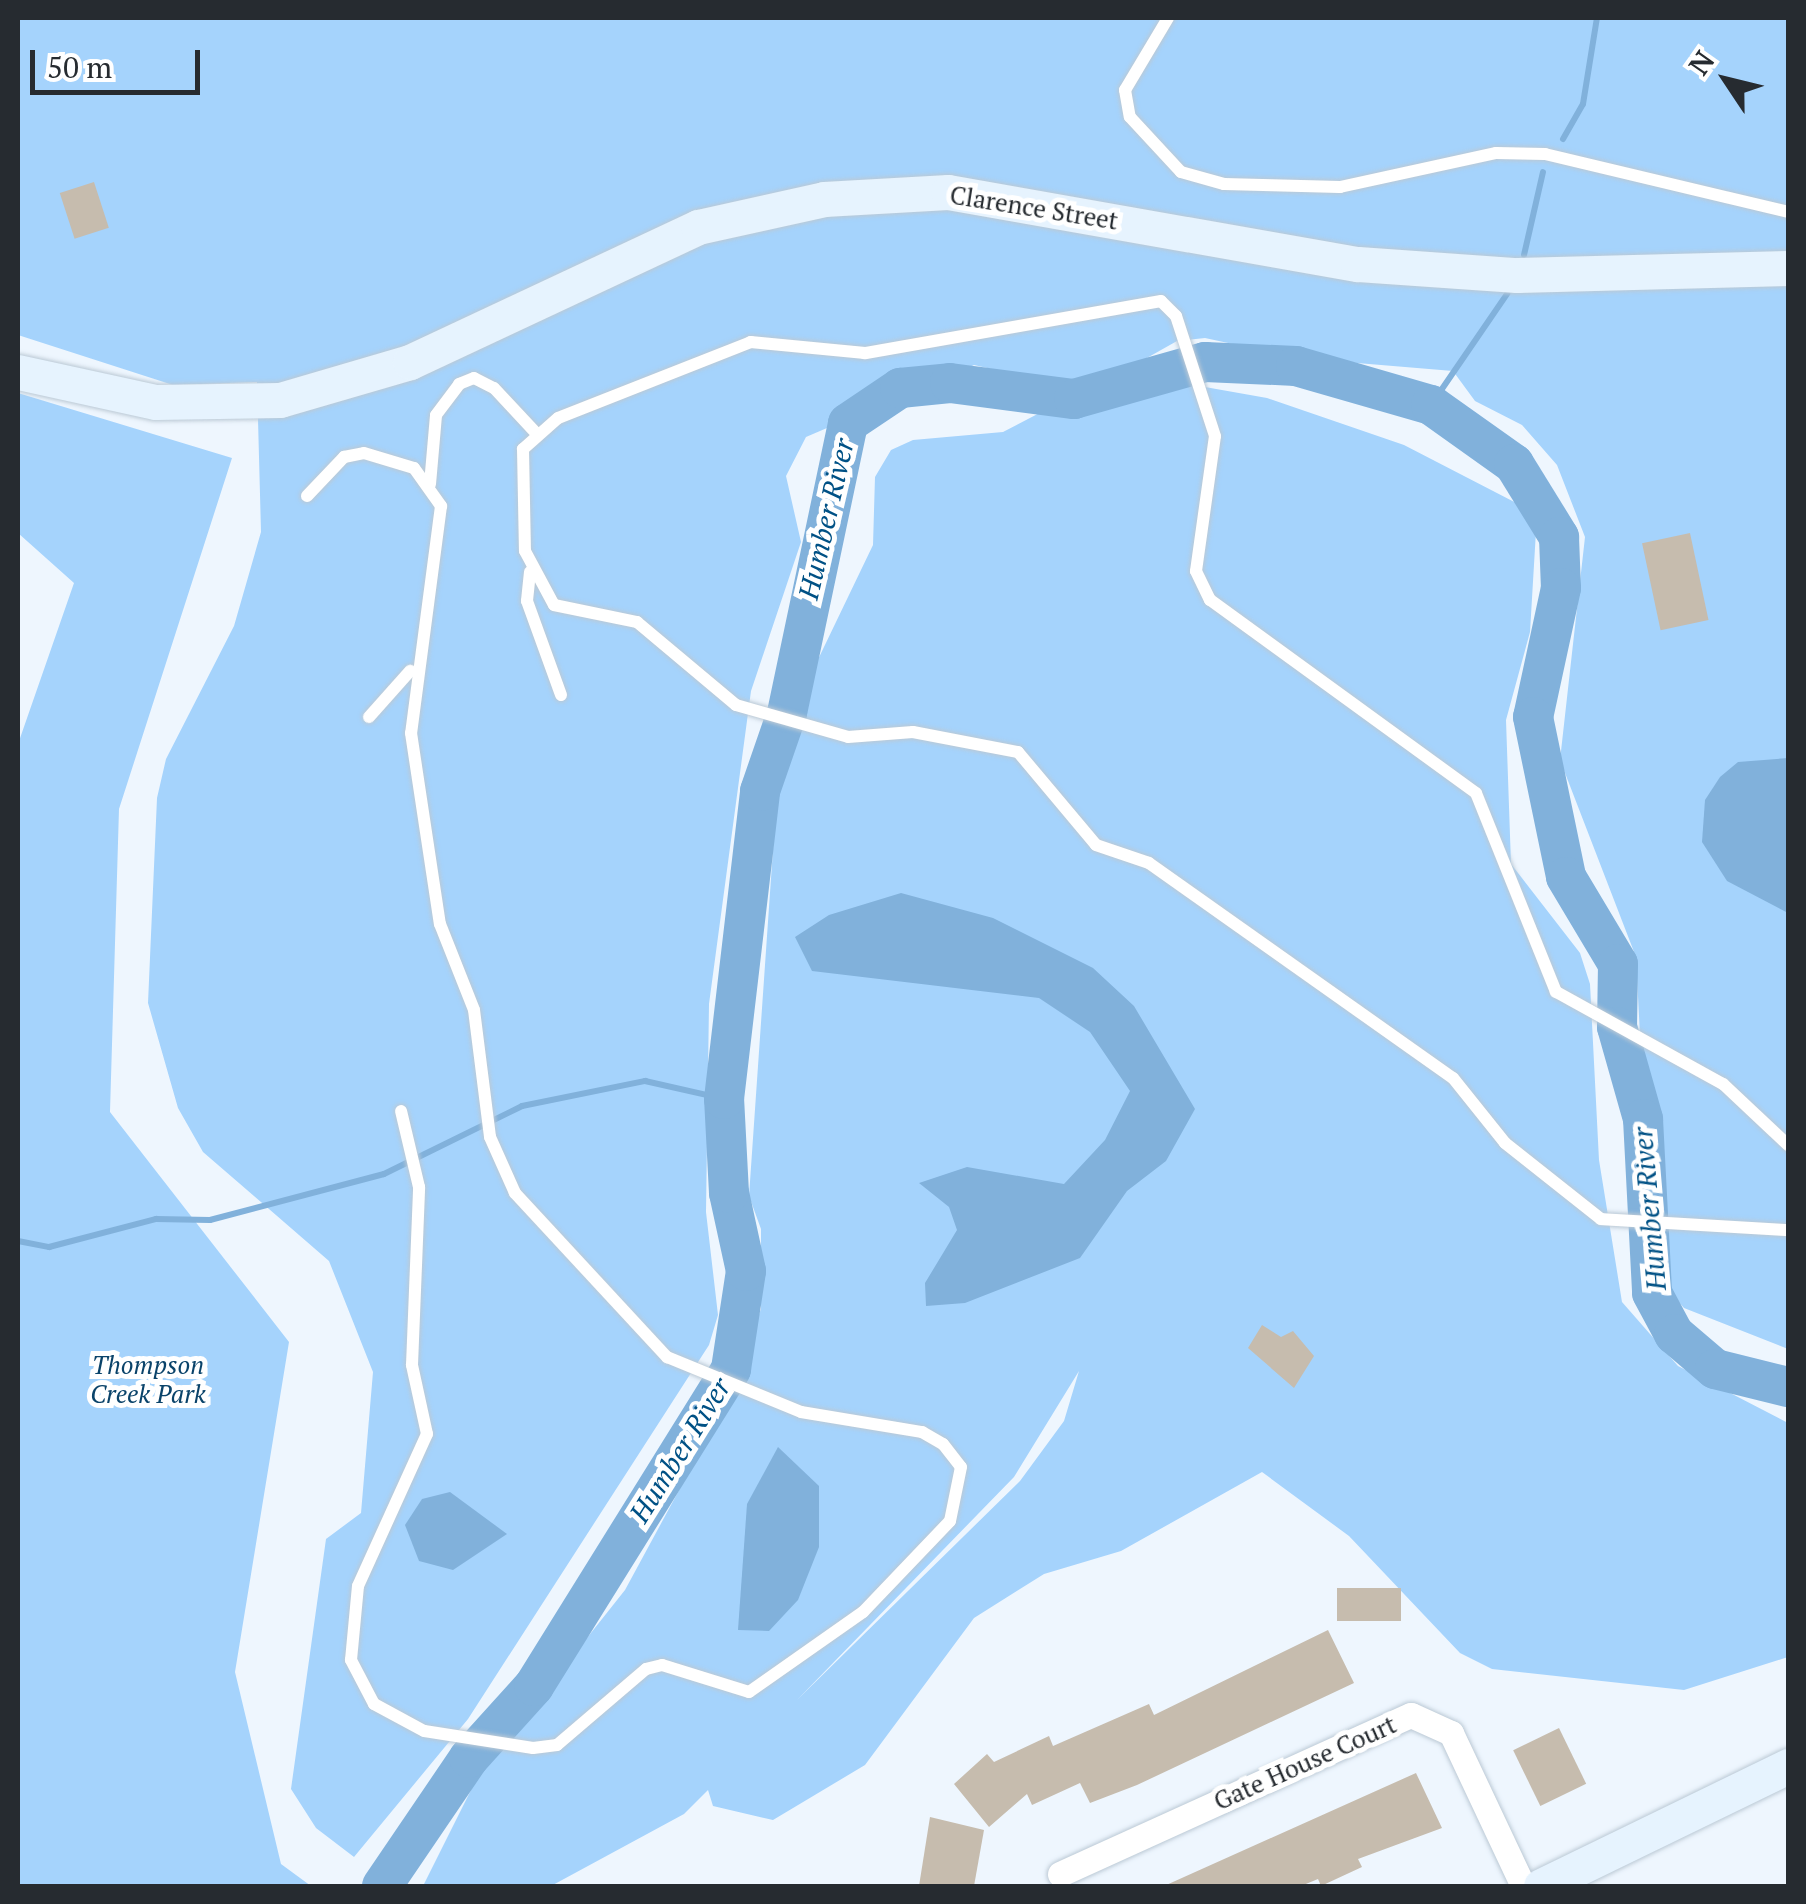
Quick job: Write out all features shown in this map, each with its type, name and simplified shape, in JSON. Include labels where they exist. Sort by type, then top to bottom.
[{"type":"street","name":"Clarence Street","points":[[18,372],[156,402],[280,400],[410,362],[698,227],[842,198],[948,192],[1378,266],[1517,274],[1788,268]]},
{"type":"street","name":"Gate House Court","points":[[1060,1874],[1411,1716],[1451,1734],[1522,1886]]},
{"type":"street","points":[[1541,1886],[1788,1766]]},
{"type":"lane","points":[[1168,18],[1125,90],[1130,117],[1181,172],[1224,184],[1340,187],[1496,154],[1546,154],[1788,212]]},
{"type":"lane","points":[[561,695],[527,600],[530,570],[518,462],[536,432],[751,342],[865,353],[1161,301],[1176,316],[1215,436],[1196,571],[1210,600],[1476,792],[1556,992],[1582,1012],[1694,1069],[1788,1145]]},
{"type":"lane","points":[[401,1110],[418,1187],[412,1365],[427,1434],[368,1551],[351,1660],[374,1704],[424,1731],[533,1748],[558,1745],[646,1669],[662,1665],[749,1692],[772,1683],[863,1612],[950,1521],[961,1468],[943,1444],[922,1432],[801,1412],[763,1390],[667,1357],[515,1193],[490,1137],[484,1050],[440,924],[422,830],[412,733],[418,648],[442,537],[430,484],[436,416],[458,384],[474,378],[494,388],[536,432]]},
{"type":"lane","points":[[307,496],[344,457],[364,453],[414,468],[430,484]]},
{"type":"lane","points":[[530,570],[554,605],[638,622],[736,705],[848,736],[913,732],[1018,752],[1096,845],[1149,863],[1453,1078],[1506,1143],[1601,1219],[1736,1221],[1788,1230]]},
{"type":"lane","points":[[370,717],[406,680],[418,648]]},
{"type":"green space","points":[[18,18],[1788,18],[1788,1349],[1684,1308],[1652,1271],[1636,957],[1560,760],[1585,537],[1557,465],[1522,425],[1475,401],[1453,371],[1297,358],[1205,338],[1177,341],[1106,381],[1045,381],[974,365],[806,437],[786,476],[801,542],[751,691],[709,1004],[706,1212],[718,1315],[709,1345],[468,1719],[354,1857],[316,1828],[291,1789],[326,1539],[361,1513],[373,1372],[329,1261],[203,1152],[178,1108],[148,1003],[157,798],[166,759],[234,626],[261,532],[257,382],[173,385],[18,335]]},
{"type":"green space","points":[[1188,384],[1267,398],[1404,445],[1524,507],[1536,531],[1530,632],[1506,720],[1511,864],[1580,953],[1590,984],[1599,1160],[1622,1302],[1678,1366],[1788,1423],[1788,1657],[1684,1690],[1492,1669],[1460,1653],[1349,1536],[1262,1472],[1121,1551],[1044,1574],[974,1618],[865,1765],[773,1820],[713,1806],[708,1790],[684,1814],[551,1886],[423,1886],[479,1774],[625,1590],[729,1398],[761,1309],[761,1229],[749,1196],[778,777],[811,674],[873,545],[875,477],[891,450],[913,440],[1003,432],[1051,407],[1102,406]],"holes":[[[1079,1371],[1064,1421],[1020,1481],[797,1700],[1014,1477]]]},
{"type":"green space","name":"Thompson Creek Park","points":[[18,393],[232,458],[119,809],[110,1112],[289,1342],[235,1672],[281,1864],[311,1886],[18,1886],[18,744],[74,583],[18,533]]},
{"type":"shaded area","points":[[1788,758],[1788,913],[1727,881],[1702,842],[1705,800],[1720,777],[1738,762]]},
{"type":"shaded area","points":[[901,893],[993,918],[1093,968],[1134,1006],[1195,1109],[1166,1161],[1127,1191],[1080,1258],[965,1303],[926,1306],[925,1283],[957,1230],[949,1207],[919,1183],[967,1167],[1064,1184],[1105,1140],[1130,1091],[1090,1032],[1039,998],[812,971],[795,937],[829,915]]},
{"type":"shaded area","points":[[778,1447],[819,1486],[819,1547],[798,1600],[769,1631],[738,1630],[747,1504]]},
{"type":"shaded area","points":[[450,1492],[507,1534],[453,1570],[419,1561],[405,1525],[422,1499]]},
{"type":"building","points":[[94,182],[109,228],[75,239],[60,193]]},
{"type":"building","points":[[1690,533],[1709,620],[1661,630],[1642,543]]},
{"type":"building","points":[[1262,1325],[1281,1337],[1293,1331],[1314,1356],[1294,1388],[1248,1348]]},
{"type":"building","points":[[1337,1588],[1401,1588],[1401,1621],[1337,1621]]},
{"type":"building","points":[[1328,1630],[1354,1683],[1137,1785],[1090,1803],[1080,1783],[1032,1805],[1027,1794],[989,1827],[954,1784],[987,1754],[994,1762],[1049,1736],[1053,1746],[1149,1704],[1154,1715]]},
{"type":"building","points":[[1559,1728],[1586,1784],[1540,1806],[1513,1750]]},
{"type":"building","points":[[1416,1773],[1442,1828],[1358,1859],[1362,1867],[1321,1886],[1318,1879],[1301,1886],[1164,1886]]},
{"type":"building","points":[[930,1817],[984,1830],[974,1886],[919,1886]]},
{"type":"waterway","points":[[1563,139],[1583,104],[1597,18]]},
{"type":"waterway","points":[[1524,255],[1543,172]]},
{"type":"waterway","points":[[1431,405],[1507,294]]},
{"type":"waterway","name":"Humber River","points":[[382,1886],[469,1758],[534,1686],[731,1369],[746,1271],[729,1193],[724,1099],[760,791],[787,713],[848,423],[900,388],[950,383],[1074,399],[1205,362],[1296,366],[1431,405],[1514,464],[1559,537],[1561,588],[1533,717],[1566,877],[1618,964],[1617,1027],[1643,1119],[1652,1293],[1674,1334],[1715,1369],[1788,1387]]},
{"type":"waterway","points":[[18,1241],[49,1247],[156,1219],[210,1220],[384,1174],[522,1106],[645,1081],[724,1099]]}]
